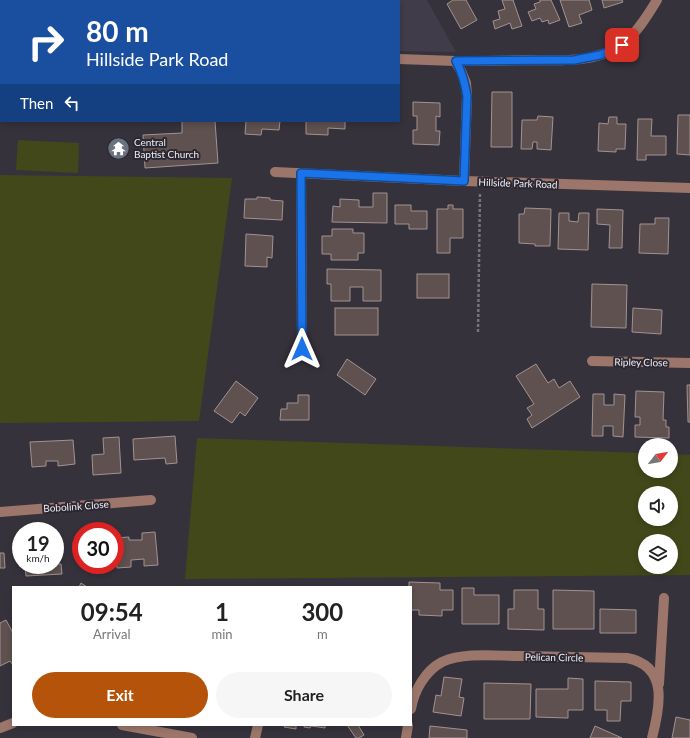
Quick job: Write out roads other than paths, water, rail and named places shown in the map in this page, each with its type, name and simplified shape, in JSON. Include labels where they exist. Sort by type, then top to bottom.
[{"type":"street","points":[[400,59],[456,61],[574,60],[600,55],[615,49],[628,40],[650,12],[657,0]]},
{"type":"street","points":[[456,61],[466,83],[467,96],[464,181]]},
{"type":"street","name":"Hillside Park Road","points":[[275,172],[464,181],[690,188]]},
{"type":"street","points":[[301,173],[302,349]]},
{"type":"street","name":"Ripley Close","points":[[592,361],[690,363]]},
{"type":"street","name":"Bobolink Close","points":[[0,512],[151,500]]},
{"type":"street","points":[[658,689],[664,598]]},
{"type":"street","name":"Pelican Circle","points":[[412,706],[416,692],[424,679],[433,668],[450,659],[465,656],[636,659],[653,673],[658,689],[660,700],[652,738]]},
{"type":"street","points":[[0,728],[12,723]]},
{"type":"street","points":[[127,726],[192,738]]},
{"type":"street","points":[[255,738],[258,726]]},
{"type":"street","points":[[406,738],[408,726]]},
{"type":"place","name":"Central Baptist Church","points":[[118,148]]}]
